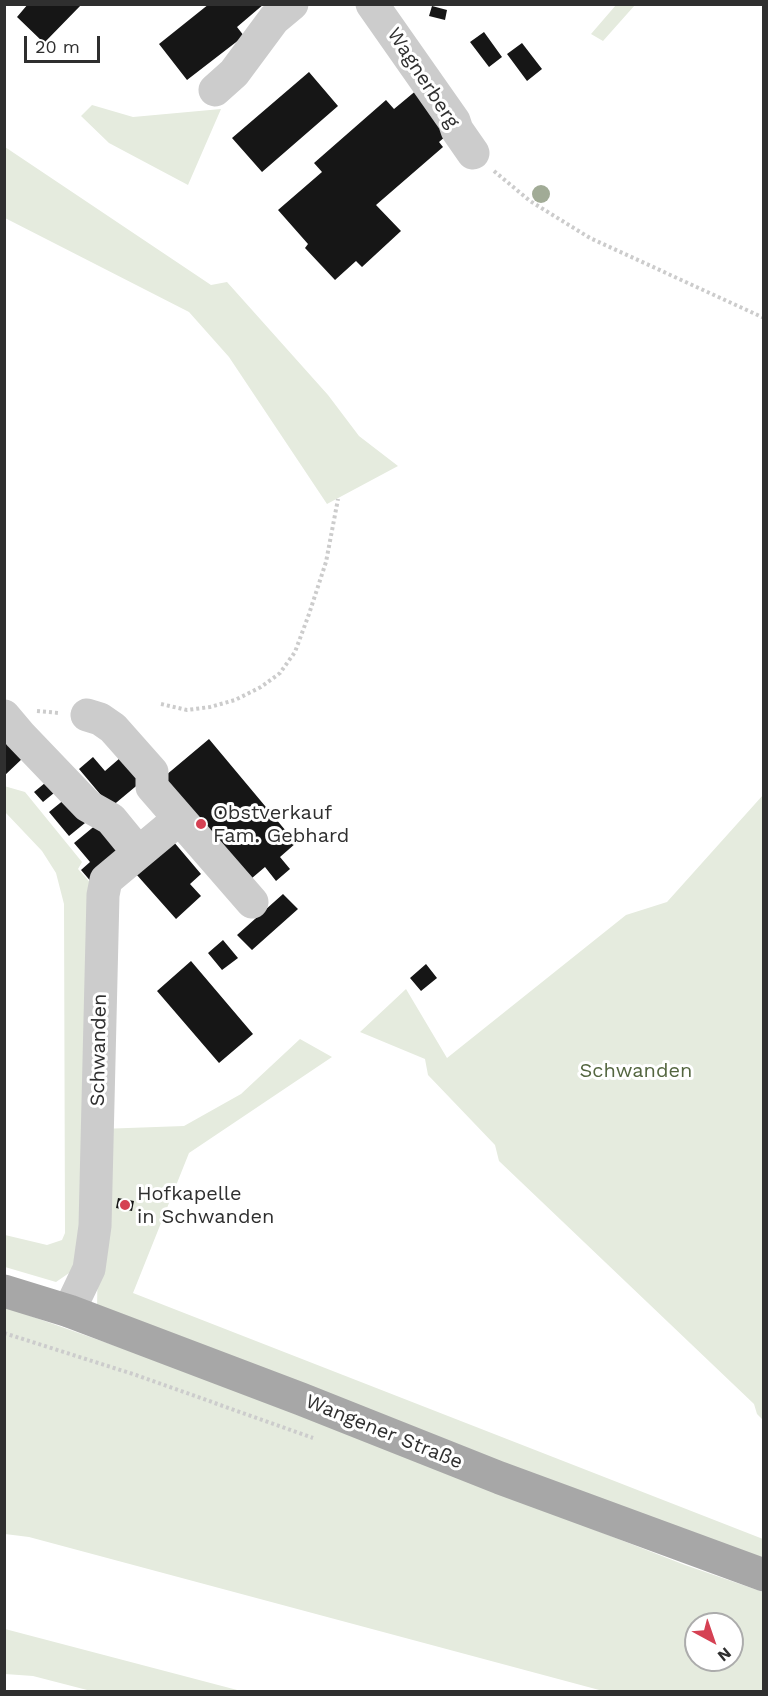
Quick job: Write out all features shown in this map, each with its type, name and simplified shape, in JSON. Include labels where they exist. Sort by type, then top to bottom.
[{"type":"main road","name":"Wangener Straße","points":[[4,1291],[69,1311],[500,1478],[764,1575]]},
{"type":"street","points":[[215,90],[234,73],[274,19],[292,4]]},
{"type":"street","name":"Wagnerberg","points":[[372,4],[447,111],[473,153]]},
{"type":"street","points":[[19,713],[20,735],[88,806],[111,819],[138,852]]},
{"type":"street","points":[[87,715],[100,719],[113,728],[152,772],[152,787],[252,902]]},
{"type":"street","name":"Schwanden","points":[[69,1311],[88,1269],[95,1226],[103,895],[106,880],[180,819]]},
{"type":"path","points":[[473,153],[530,201],[591,238],[764,318]]},
{"type":"path","points":[[161,704],[187,710],[210,707],[235,700],[261,687],[280,673],[295,652],[309,614],[326,562],[338,499]]},
{"type":"path","points":[[19,713],[87,715]]},
{"type":"green space","points":[[616,5],[635,5],[603,41],[591,34]]},
{"type":"green space","points":[[92,105],[133,117],[221,109],[188,185],[109,143],[81,116]]},
{"type":"green space","points":[[5,147],[211,285],[227,282],[328,395],[359,436],[398,466],[327,504],[229,357],[189,312],[5,218]]},
{"type":"green space","points":[[4,786],[25,792],[82,862],[78,869],[96,889],[91,1194],[72,1271],[56,1282],[5,1267],[5,1235],[47,1245],[62,1240],[65,1233],[64,904],[56,873],[42,851],[5,812]]},
{"type":"green space","name":"Schwanden","points":[[763,795],[763,1420],[757,1414],[754,1404],[499,1161],[495,1145],[428,1075],[425,1059],[360,1032],[406,989],[447,1058],[626,915],[667,902]]},
{"type":"green space","points":[[300,1039],[332,1057],[189,1153],[133,1293],[763,1539],[763,1560],[97,1310],[100,1129],[184,1126],[241,1094]]},
{"type":"green space","points":[[5,1307],[198,1375],[685,1565],[763,1592],[763,1691],[603,1691],[29,1537],[5,1534]]},
{"type":"green space","points":[[5,1629],[241,1691],[91,1691],[33,1676],[5,1674]]},
{"type":"building","points":[[28,4],[82,4],[44,43],[17,17]]},
{"type":"building","points":[[209,4],[264,4],[237,27],[244,36],[187,80],[159,44]]},
{"type":"building","points":[[432,6],[447,10],[445,20],[429,16]]},
{"type":"building","points":[[484,32],[502,57],[489,67],[470,42]]},
{"type":"building","points":[[522,43],[542,69],[527,81],[507,54]]},
{"type":"building","points":[[309,72],[338,106],[262,172],[232,138]]},
{"type":"building","points":[[418,89],[454,129],[439,142],[443,147],[376,205],[401,231],[362,267],[356,261],[335,280],[305,248],[308,244],[278,210],[322,172],[314,163],[386,100],[394,109]]},
{"type":"building","points":[[4,736],[24,757],[4,776]]},
{"type":"building","points":[[209,739],[296,843],[280,857],[290,869],[276,881],[265,867],[245,884],[159,781]]},
{"type":"building","points":[[93,757],[105,771],[120,758],[141,782],[111,807],[79,769]]},
{"type":"building","points":[[45,783],[54,793],[43,802],[34,792]]},
{"type":"building","points":[[65,799],[85,823],[69,836],[49,812]]},
{"type":"building","points":[[97,824],[125,857],[93,884],[81,870],[90,862],[74,843]]},
{"type":"building","points":[[173,841],[201,874],[190,884],[201,896],[176,919],[136,874]]},
{"type":"building","points":[[283,894],[298,909],[252,950],[237,935]]},
{"type":"building","points":[[223,940],[238,958],[222,970],[208,953]]},
{"type":"building","points":[[191,961],[253,1034],[219,1063],[157,991]]},
{"type":"building","points":[[426,964],[437,978],[421,991],[410,978]]},
{"type":"building","name":"Hofkapelle in Schwanden","points":[[118,1198],[134,1201],[132,1211],[116,1208]]},
{"type":"place","name":"Obstverkauf Fam. Gebhard","points":[[201,824]]},
{"type":"place","name":"Hofkapelle in Schwanden","points":[[125,1205]]}]
